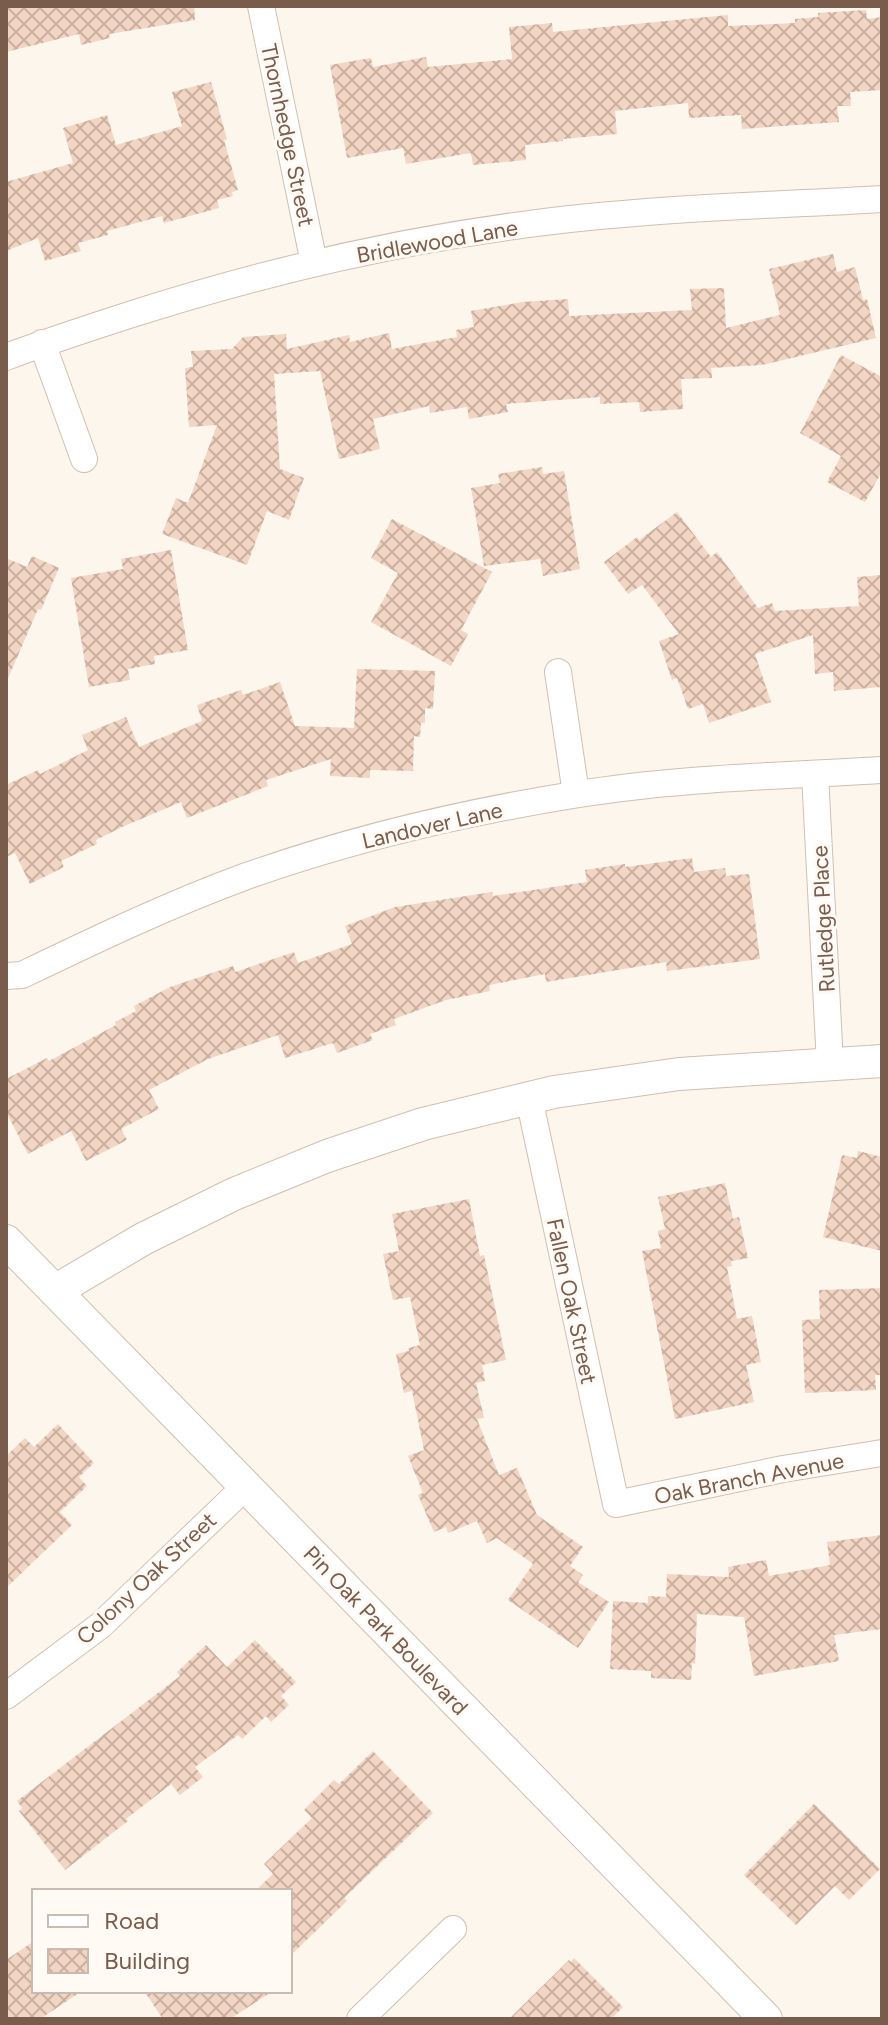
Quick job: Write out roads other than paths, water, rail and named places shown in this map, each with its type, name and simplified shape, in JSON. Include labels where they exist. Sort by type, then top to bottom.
[{"type":"street","name":"Thornhedge Street","points":[[261,6],[314,263]]},
{"type":"street","name":"Bridlewood Lane","points":[[6,357],[196,294],[393,246],[513,227],[618,215],[882,199]]},
{"type":"street","points":[[42,343],[84,459]]},
{"type":"street","points":[[558,672],[576,794]]},
{"type":"street","name":"Landover Lane","points":[[6,976],[22,975],[131,922],[244,877],[360,840],[449,818],[576,794],[666,783],[882,770]]},
{"type":"street","name":"Rutledge Place","points":[[815,774],[830,1064]]},
{"type":"street","points":[[55,1291],[143,1239],[234,1194],[423,1124],[554,1092],[679,1074],[882,1061]]},
{"type":"street","name":"Fallen Oak Street","points":[[529,1098],[616,1504]]},
{"type":"street","name":"Pin Oak Park Boulevard","points":[[6,1241],[766,2019]]},
{"type":"street","name":"Oak Branch Avenue","points":[[616,1504],[783,1469],[882,1453]]},
{"type":"street","name":"Colony Oak Street","points":[[6,1696],[101,1625],[246,1486]]},
{"type":"street","points":[[360,2019],[453,1929]]}]
